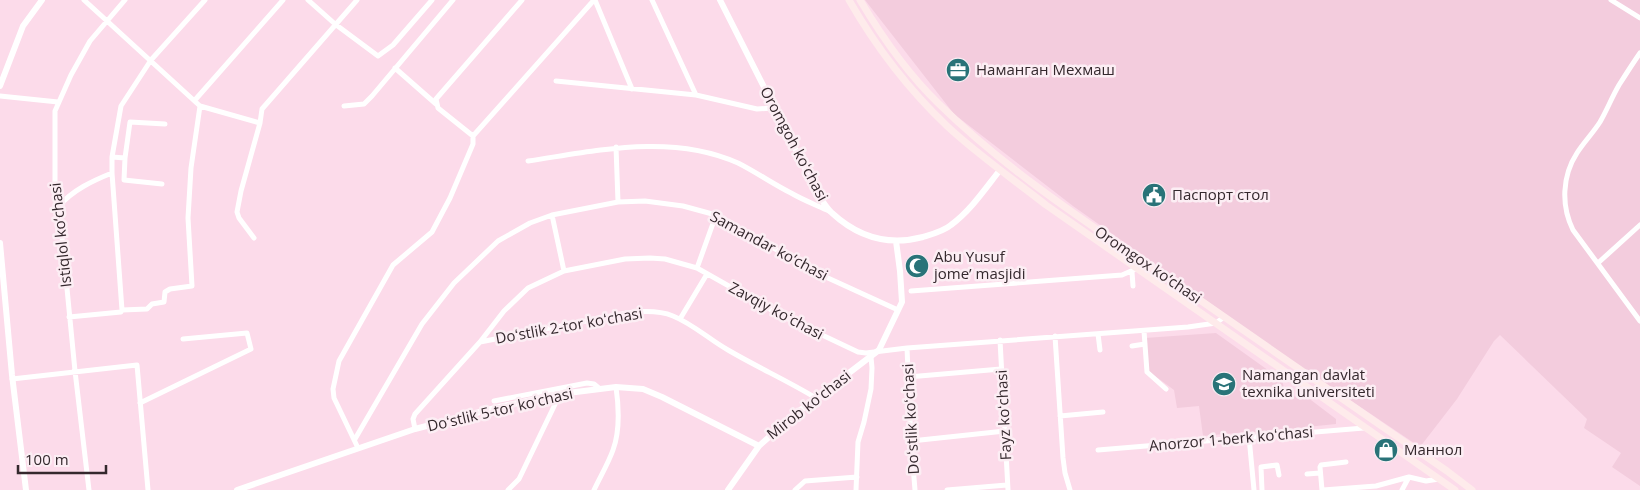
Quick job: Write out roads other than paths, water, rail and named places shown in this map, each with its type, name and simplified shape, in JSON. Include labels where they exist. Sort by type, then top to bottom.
[{"type":"main road","name":"Oromgox ko‘chasi","points":[[849,0],[874,42],[913,91],[948,127],[1000,170],[1134,270],[1216,323],[1455,490]]},
{"type":"main road","name":"Oromgox ko‘chasi","points":[[860,0],[890,48],[938,103],[968,131],[1029,180],[1089,225],[1472,490]]},
{"type":"street","points":[[0,86],[23,26],[42,0]]},
{"type":"street","points":[[84,0],[200,106],[260,122]]},
{"type":"street","name":"Istiqlol ko‘chasi","points":[[89,490],[69,317],[59,206],[55,190],[54,111],[79,58],[90,41],[125,0]]},
{"type":"street","points":[[122,310],[112,157],[122,106],[151,60],[205,0]]},
{"type":"street","points":[[195,100],[283,0]]},
{"type":"street","points":[[308,0],[335,24],[378,56],[393,45],[432,0]]},
{"type":"street","points":[[254,238],[239,218],[237,212],[262,109],[357,0]]},
{"type":"street","points":[[344,106],[364,104],[379,89],[453,0]]},
{"type":"street","points":[[436,104],[436,99],[522,0]]},
{"type":"street","points":[[472,136],[594,0],[632,89]]},
{"type":"street","points":[[652,0],[696,95]]},
{"type":"street","name":"Oromgoh koʻchasi","points":[[720,0],[818,194],[831,212],[844,222],[877,240],[896,241],[932,235],[950,226],[977,200],[1000,170]]},
{"type":"street","points":[[1611,0],[1640,18]]},
{"type":"street","points":[[1640,52],[1599,124],[1570,165],[1565,205],[1573,230],[1640,321]]},
{"type":"street","points":[[358,448],[334,398],[333,388],[339,361],[393,265],[432,232],[450,198],[473,144],[472,136],[395,68]]},
{"type":"street","points":[[556,81],[696,95],[757,109],[773,108]]},
{"type":"street","points":[[0,96],[58,102]]},
{"type":"street","points":[[69,317],[121,312],[122,310],[147,309],[152,304],[164,302],[165,292],[170,289],[192,286],[188,218],[191,168],[200,106]]},
{"type":"street","points":[[162,184],[124,180],[130,122],[164,124]]},
{"type":"street","points":[[528,161],[616,147],[666,147],[690,150],[718,156],[737,163],[792,194],[831,212]]},
{"type":"street","points":[[616,147],[618,202]]},
{"type":"street","points":[[112,157],[126,158]]},
{"type":"street","points":[[59,206],[65,199],[90,182],[112,174]]},
{"type":"street","name":"Samandar ko‘chasi","points":[[355,439],[422,324],[454,283],[498,241],[530,223],[552,215],[618,202],[645,201],[683,206],[716,215],[817,273],[898,310]]},
{"type":"street","points":[[552,215],[564,271]]},
{"type":"street","points":[[697,268],[716,215]]},
{"type":"street","points":[[1598,263],[1640,226]]},
{"type":"street","points":[[879,350],[902,302],[896,241]]},
{"type":"street","points":[[0,243],[12,379],[26,490]]},
{"type":"street","name":"Zavqiy koʻchasi","points":[[415,429],[413,423],[415,414],[480,342],[504,311],[528,288],[564,271],[626,260],[665,259],[697,268],[782,316],[839,344],[858,352],[866,353],[879,350],[1000,340],[1188,328],[1216,323]]},
{"type":"street","points":[[911,292],[1109,276],[1134,270],[1144,262]]},
{"type":"street","points":[[1133,286],[1134,270]]},
{"type":"street","points":[[680,319],[707,274]]},
{"type":"street","name":"Doʻstlik 2-tor koʻchasi","points":[[480,342],[644,311],[658,312],[680,319],[742,358],[791,382],[816,398]]},
{"type":"street","points":[[1216,323],[1224,317]]},
{"type":"street","points":[[1144,331],[1148,374],[1166,389]]},
{"type":"street","points":[[140,403],[251,350],[247,333],[183,339]]},
{"type":"street","points":[[1098,334],[1100,350]]},
{"type":"street","points":[[1055,336],[1065,473],[1070,490]]},
{"type":"street","name":"Fayz koʻchasi","points":[[1000,340],[1007,488]]},
{"type":"street","points":[[1132,346],[1145,344]]},
{"type":"street","name":"Doʻstlik koʻchasi","points":[[906,348],[915,490]]},
{"type":"street","name":"Mirob koʻchasi","points":[[728,490],[759,446],[794,415],[879,350]]},
{"type":"street","points":[[856,490],[858,442],[871,389],[871,357]]},
{"type":"street","points":[[12,379],[136,365],[148,490]]},
{"type":"street","points":[[908,376],[1001,369]]},
{"type":"street","points":[[494,401],[586,383],[594,384],[600,390]]},
{"type":"street","points":[[594,490],[613,452],[616,440],[619,409],[616,387]]},
{"type":"street","name":"Doʻstlik 5-tor koʻchasi","points":[[237,490],[415,429],[499,407],[560,394],[616,387],[643,389],[759,446]]},
{"type":"street","points":[[508,490],[519,480],[560,394]]},
{"type":"street","points":[[1060,416],[1103,412]]},
{"type":"street","name":"Anorzor 1-berk koʻchasi","points":[[1098,450],[1364,428]]},
{"type":"street","points":[[1380,438],[1386,430]]},
{"type":"street","points":[[911,441],[1005,431]]},
{"type":"street","points":[[1249,437],[1254,490]]},
{"type":"street","points":[[1346,462],[1321,465],[1322,490],[1376,486],[1409,477],[1426,481],[1439,479]]},
{"type":"street","points":[[1262,490],[1260,467],[1277,465],[1279,475]]},
{"type":"street","points":[[1307,474],[1320,472]]},
{"type":"street","points":[[795,490],[805,480],[857,477]]},
{"type":"street","points":[[1402,490],[1409,477]]},
{"type":"street","points":[[947,490],[1007,488]]},
{"type":"place","name":"Наманган Мехмаш","points":[[958,70]]},
{"type":"place","name":"Паспорт стол","points":[[1154,195]]},
{"type":"place","name":"Abu Yusuf jome’ masjidi","points":[[917,266]]},
{"type":"place","name":"Namangan davlat texnika universiteti","points":[[1224,384]]},
{"type":"place","name":"Маннол","points":[[1386,450]]}]
